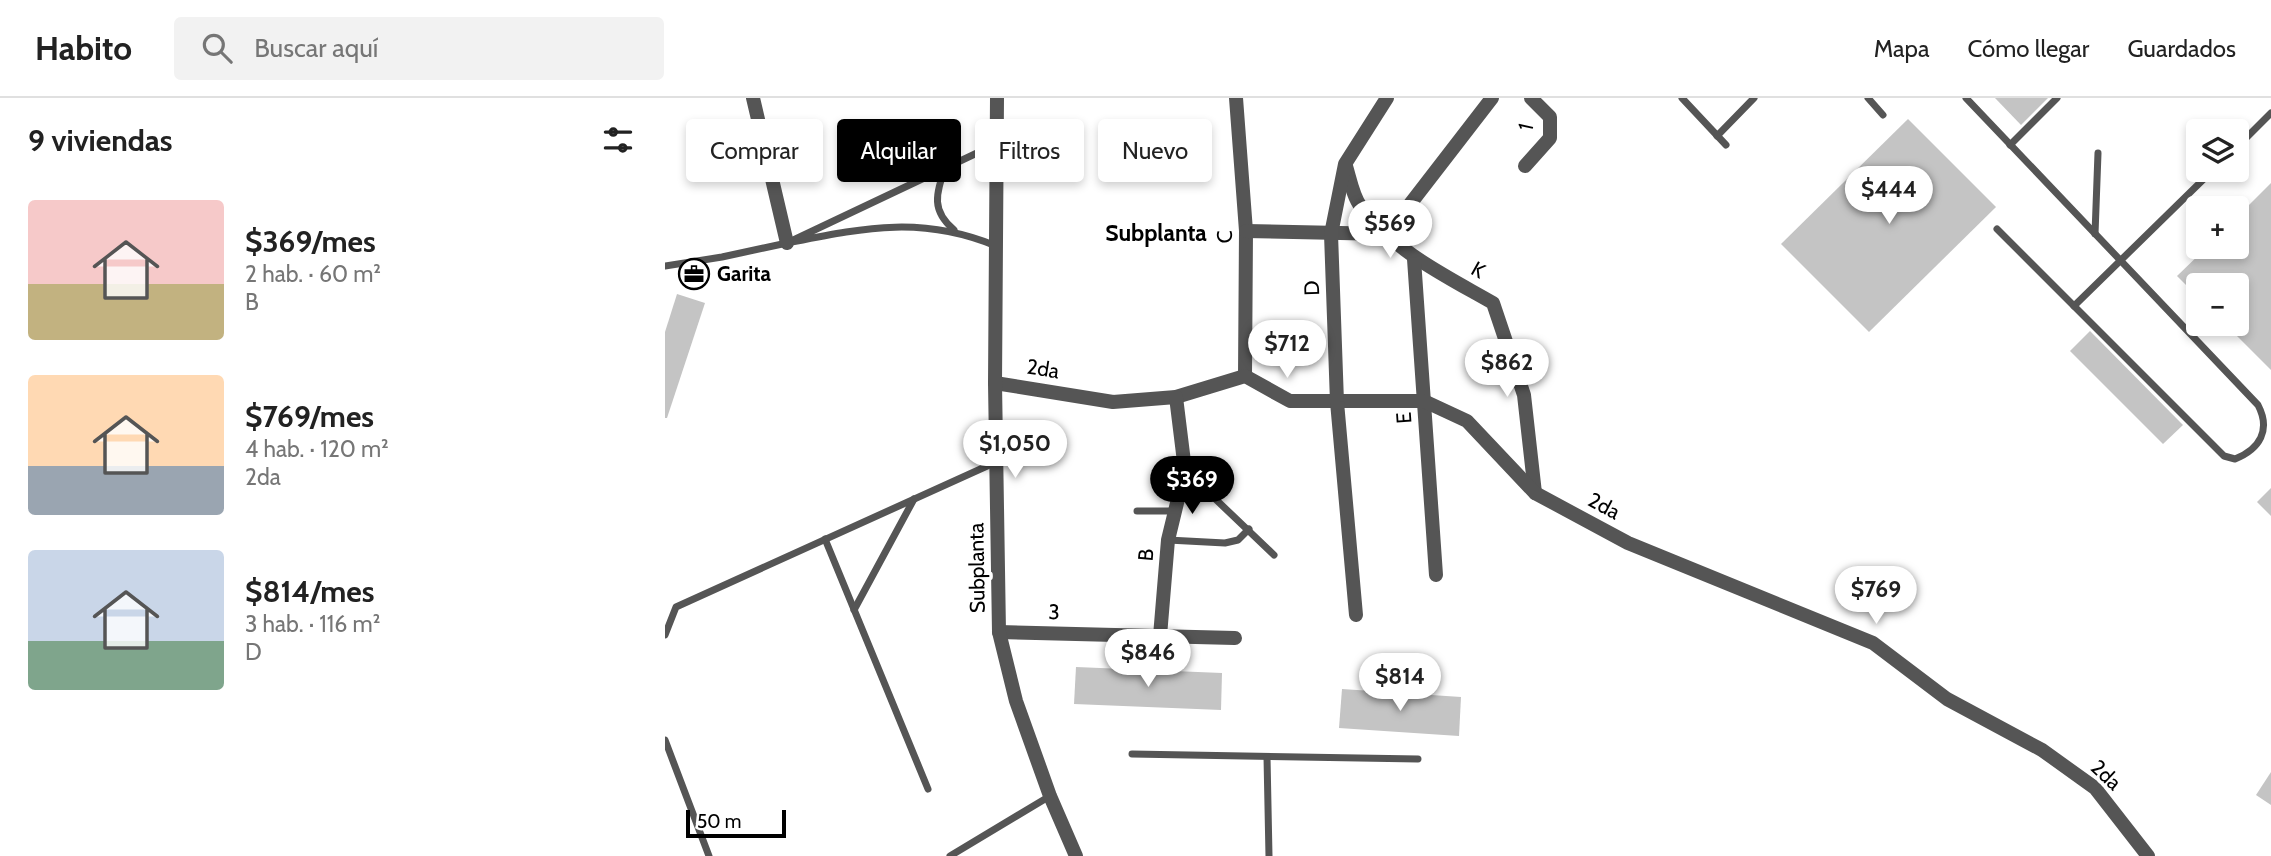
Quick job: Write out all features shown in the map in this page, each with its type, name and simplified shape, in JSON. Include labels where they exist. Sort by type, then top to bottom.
[{"type":"street","points":[[753,98],[787,243]]},
{"type":"street","name":"Subplanta","points":[[997,98],[997,119]]},
{"type":"street","name":"C","points":[[1235,98],[1247,231],[1245,376]]},
{"type":"street","name":"D","points":[[1356,615],[1337,402],[1331,233],[1345,164],[1387,98]]},
{"type":"street","points":[[1247,231],[1387,234],[1492,98]]},
{"type":"street","name":"1","points":[[1525,166],[1550,138],[1550,117],[1531,98]]},
{"type":"street","name":"K","points":[[1345,164],[1360,206],[1387,234],[1414,259],[1493,303],[1524,395],[1535,493]]},
{"type":"street","name":"Subplanta","points":[[997,182],[995,383],[999,632],[1016,701],[1050,796],[1076,856]]},
{"type":"street","name":"E","points":[[1414,259],[1436,575]]},
{"type":"street","name":"2da","points":[[995,383],[1113,402],[1176,397],[1245,376],[1290,401],[1424,401],[1467,421],[1535,493],[1628,542],[1873,643],[1947,699],[2042,750],[2095,788],[2148,856]]},
{"type":"street","name":"B","points":[[1160,636],[1168,540],[1185,470],[1176,397]]},
{"type":"street","name":"3","points":[[999,632],[1235,638]]},
{"type":"lane","points":[[1682,98],[1726,145]]},
{"type":"lane","points":[[1717,136],[1755,98]]},
{"type":"lane","points":[[1868,98],[1883,115]]},
{"type":"lane","points":[[1966,98],[2258,405],[2266,426],[2262,438],[2245,455],[2235,459],[2224,456],[1997,229]]},
{"type":"lane","points":[[2010,145],[2057,98]]},
{"type":"lane","points":[[2249,135],[2271,113]]},
{"type":"lane","points":[[2095,234],[2098,153]]},
{"type":"lane","points":[[787,243],[916,182]]},
{"type":"lane","points":[[941,182],[938,206],[942,220],[957,233]]},
{"type":"lane","points":[[2074,306],[2201,182]]},
{"type":"lane","points":[[665,266],[859,229],[909,226],[935,228],[970,236],[996,246]]},
{"type":"lane","points":[[665,635],[676,607],[997,461]]},
{"type":"lane","points":[[1185,470],[1274,555]]},
{"type":"lane","points":[[854,610],[914,499]]},
{"type":"lane","points":[[1136,511],[1175,511]]},
{"type":"lane","points":[[1168,540],[1225,543],[1238,540],[1249,529]]},
{"type":"lane","points":[[825,539],[928,789]]},
{"type":"lane","points":[[665,740],[709,856]]},
{"type":"lane","points":[[1132,754],[1418,759]]},
{"type":"lane","points":[[1267,757],[1269,856]]},
{"type":"lane","points":[[950,856],[1050,796]]},
{"type":"building","points":[[1995,98],[2048,98],[2021,125]]},
{"type":"building","points":[[1908,119],[1996,207],[1869,332],[1781,244]]},
{"type":"building","points":[[2271,183],[2271,370],[2237,336],[2249,336],[2249,273],[2186,273],[2186,285],[2177,276],[2195,259],[2249,259],[2249,205]]},
{"type":"building","name":"Garita","points":[[702,266],[705,279],[686,282],[683,269]]},
{"type":"building","points":[[677,294],[705,303],[665,418],[665,332]]},
{"type":"building","points":[[2090,331],[2183,425],[2163,444],[2070,351]]},
{"type":"building","points":[[2271,488],[2271,516],[2257,502]]},
{"type":"building","points":[[1076,667],[1222,673],[1221,710],[1074,704]]},
{"type":"building","points":[[1342,689],[1461,697],[1459,736],[1339,728]]},
{"type":"building","points":[[2271,772],[2271,805],[2256,795]]},
{"type":"place","name":"Garita","points":[[694,274]]},
{"type":"district","name":"Subplanta","points":[[1156,233]]}]
